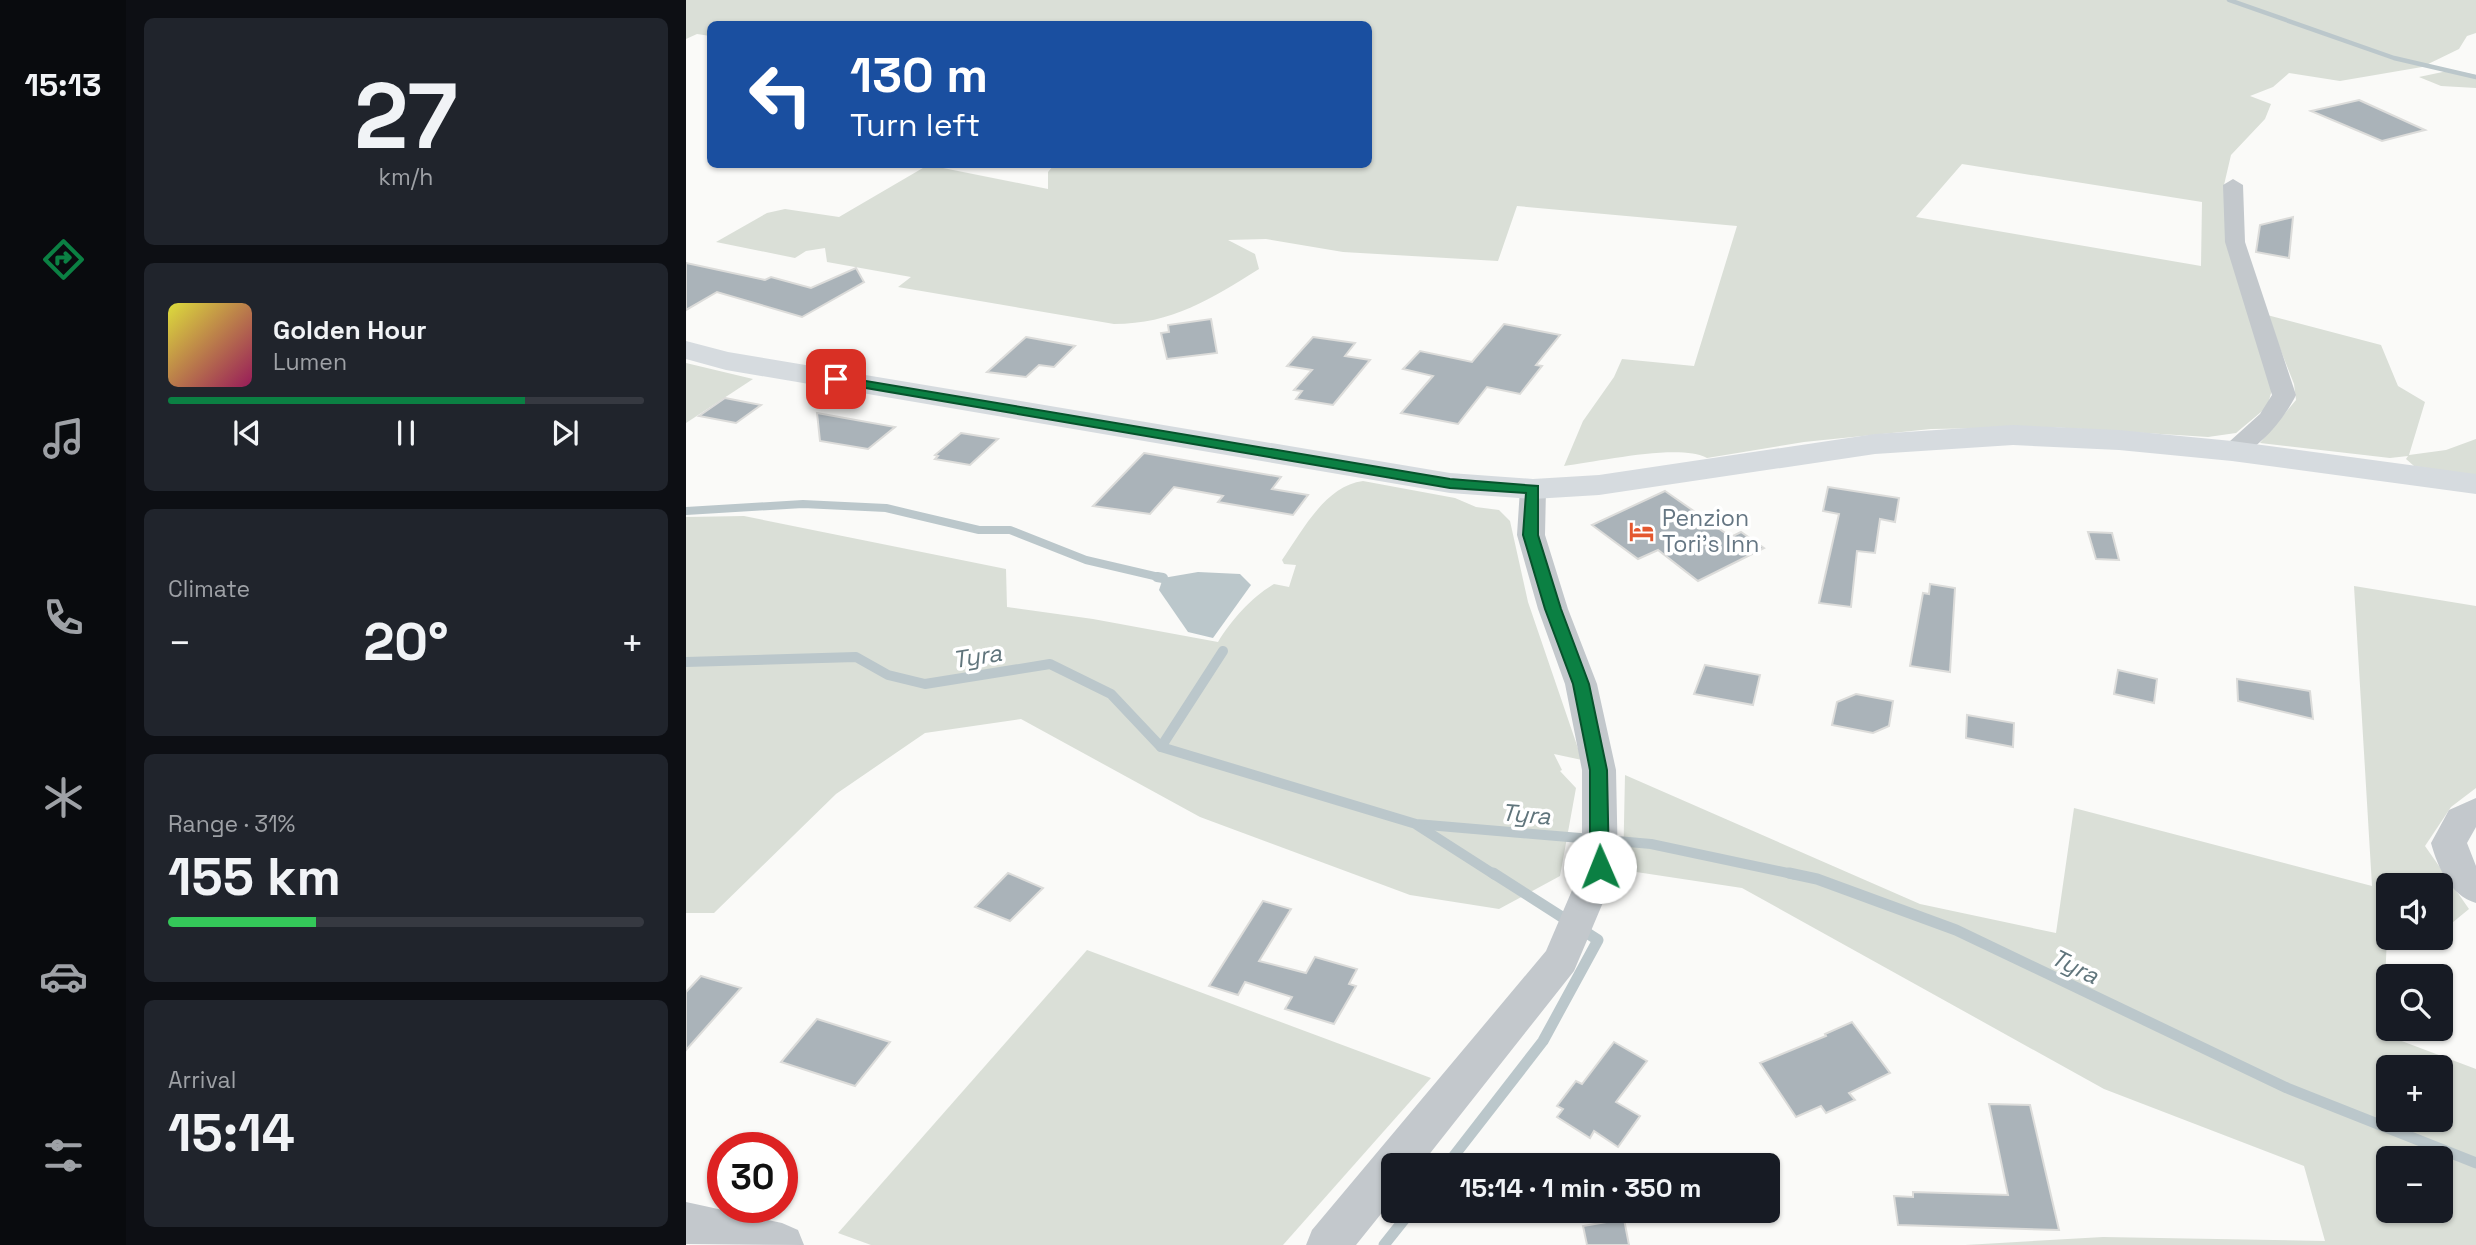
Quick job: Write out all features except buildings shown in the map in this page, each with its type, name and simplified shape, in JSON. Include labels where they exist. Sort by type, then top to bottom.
[{"type":"street","points":[[2232,451],[2250,438],[2278,408],[2284,395],[2235,242],[2233,185]]},
{"type":"street","points":[[686,350],[726,361],[1450,483],[1533,489],[1599,485],[1875,444],[2013,435],[2119,440],[2232,451],[2476,484]]},
{"type":"street","points":[[1404,1153],[1561,960],[1600,867],[1598,770],[1581,684],[1553,609],[1531,535],[1533,489]]},
{"type":"street","points":[[2476,811],[2461,819],[2449,843],[2454,863],[2466,881],[2476,889]]},
{"type":"street","points":[[1328,1245],[1381,1181]]},
{"type":"street","points":[[686,1223],[782,1245]]},
{"type":"shaded area","points":[[686,0],[2476,0],[2476,33],[2467,36],[2459,49],[2422,67],[2340,81],[2289,73],[2273,87],[2250,96],[2271,104],[2265,119],[2231,155],[2224,185],[2272,390],[2267,407],[2236,433],[2208,437],[2051,427],[1931,429],[1804,442],[1707,458],[1678,452],[1658,453],[1564,466],[1583,421],[1614,377],[1622,359],[1694,366],[1737,226],[1517,206],[1498,261],[1343,252],[1266,239],[1228,240],[1255,254],[1259,269],[1207,300],[1173,315],[1135,323],[1114,324],[898,287],[911,277],[827,262],[825,248],[806,251],[795,258],[716,242],[767,213],[785,209],[839,217],[923,168],[943,168],[1048,189],[1048,172],[1051,168],[1372,168],[1372,21],[707,21],[707,36],[697,34],[686,39]],"holes":[[[1962,164],[2202,202],[2201,266],[1916,217]]]},
{"type":"shaded area","points":[[2452,70],[2476,75],[2476,88],[2441,86],[2419,77]]},
{"type":"shaded area","points":[[2267,315],[2381,345],[2398,386],[2425,402],[2409,455],[2446,450],[2476,439],[2476,476],[2414,466],[2406,459],[2408,456],[2390,458],[2260,443],[2296,400],[2294,384]]},
{"type":"shaded area","points":[[686,363],[753,379],[686,423]]},
{"type":"shaded area","points":[[1363,481],[1455,498],[1476,507],[1499,510],[1510,521],[1528,602],[1582,760],[1554,754],[1562,770],[1560,771],[1576,788],[1560,876],[1499,909],[1410,895],[1200,817],[1021,719],[925,733],[836,794],[714,913],[686,913],[686,517],[744,516],[1006,569],[1007,607],[1093,619],[1218,642],[1229,625],[1258,595],[1274,584],[1289,587],[1296,565],[1284,564],[1282,560],[1307,523],[1337,491]]},
{"type":"shaded area","points":[[1198,572],[1240,574],[1251,585],[1213,638],[1188,632],[1159,590],[1163,578]]},
{"type":"shaded area","points":[[2354,586],[2476,606],[2476,788],[2451,807],[2425,846],[2444,873],[2376,873],[2376,950],[2386,950],[2386,964],[2376,964],[2376,1041],[2402,1041],[2439,1055],[2376,1055],[2376,1132],[2453,1132],[2453,1060],[2476,1069],[2476,1245],[1965,1245],[2103,1237],[2325,1241],[2304,1166],[2104,1089],[1742,888],[1623,870],[1625,775],[1920,904],[2056,933],[2074,808],[2372,886]]},
{"type":"shaded area","points":[[2453,886],[2469,909],[2453,922]]},
{"type":"shaded area","points":[[1087,950],[1431,1078],[1283,1245],[871,1245],[838,1233]]},
{"type":"waterway","points":[[2229,0],[2394,58],[2476,77]]},
{"type":"waterway","points":[[686,511],[803,504],[886,508],[979,530],[1010,530],[1086,560],[1163,578],[1157,577]]},
{"type":"waterway","points":[[1161,747],[1223,651]]},
{"type":"waterway","name":"Tyra","points":[[686,662],[856,657],[888,675],[925,684],[1050,664],[1111,694],[1161,747]]},
{"type":"waterway","name":"Tyra","points":[[1161,747],[1416,824],[1592,839]]},
{"type":"waterway","points":[[1417,825],[1495,875]]},
{"type":"waterway","name":"Tyra","points":[[1606,840],[1651,844],[1797,875]]},
{"type":"waterway","points":[[1456,1153],[1543,1041],[1598,940],[1493,873]]},
{"type":"waterway","name":"Tyra","points":[[1789,873],[1817,879],[1956,930],[2287,1088],[2476,1163]]},
{"type":"waterway","points":[[1384,1245],[1401,1223]]},
{"type":"place","name":"Penzion Tori's Inn","points":[[1642,531]]},
{"type":"route","points":[[836,379],[1450,483],[1533,489],[1531,535],[1553,609],[1581,684],[1598,770],[1600,867]]}]
